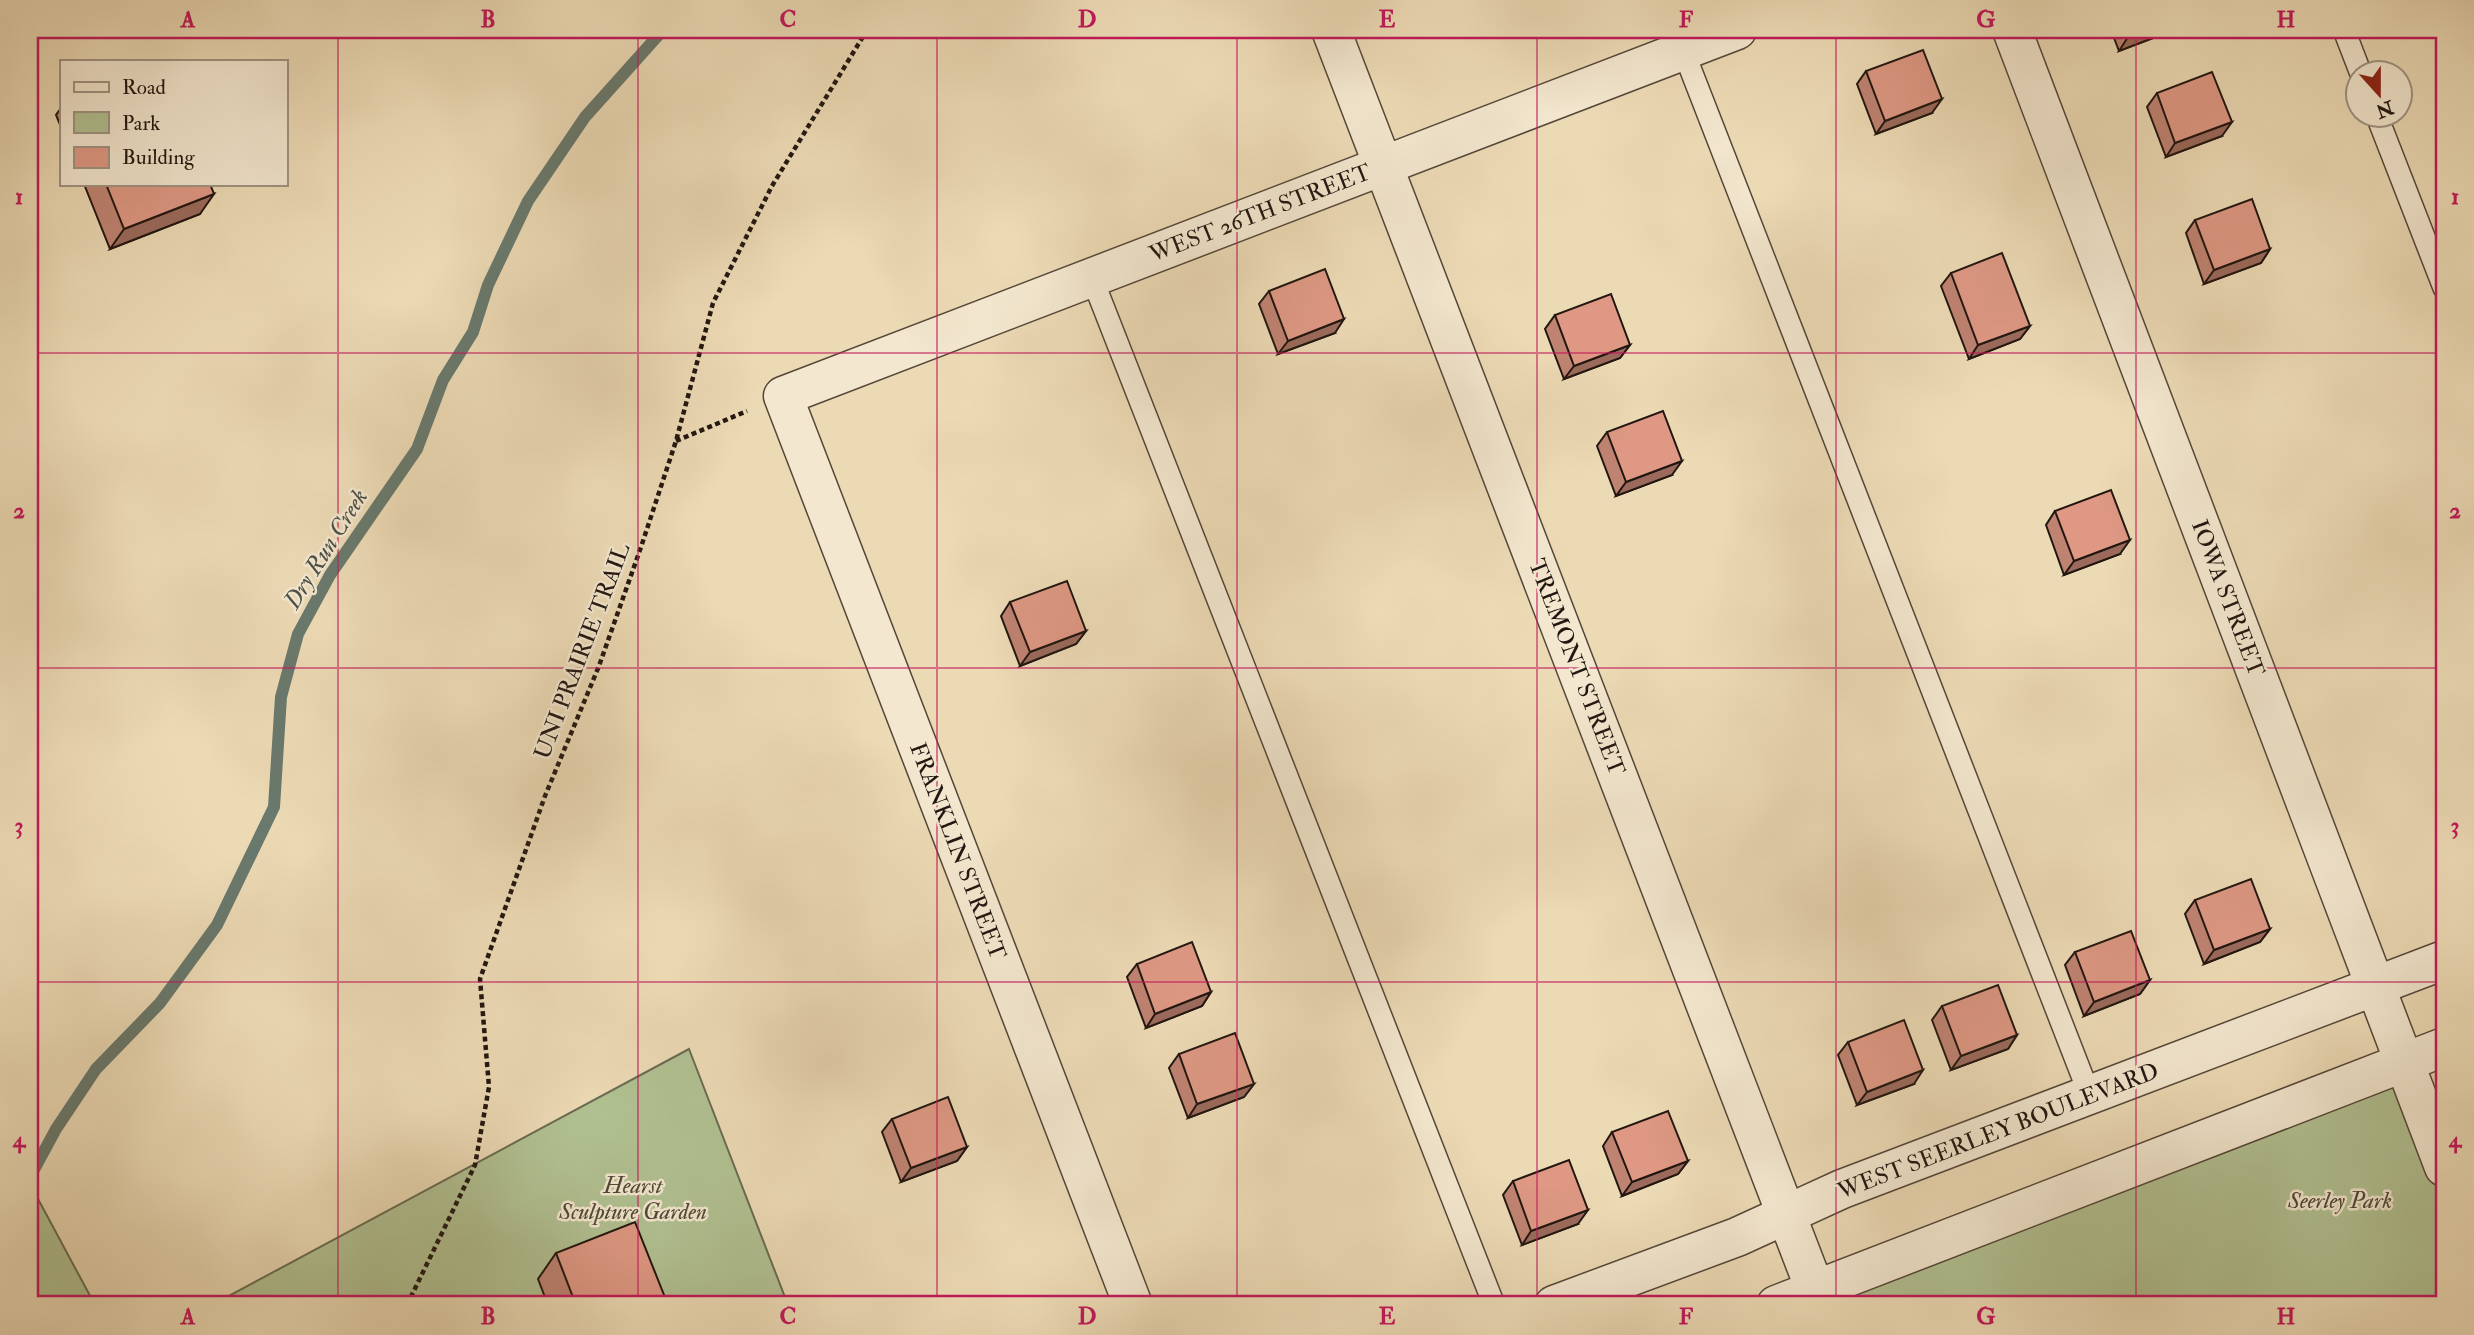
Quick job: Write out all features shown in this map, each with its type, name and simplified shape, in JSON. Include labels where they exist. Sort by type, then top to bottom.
[{"type":"street","name":"TREMONT STREET","points":[[1331,30],[1819,1298]]},
{"type":"street","name":"WEST 26TH STREET","points":[[783,396],[1737,30]]},
{"type":"street","name":"IOWA STREET","points":[[2012,30],[2444,1167]]},
{"type":"street","name":"FRANKLIN STREET","points":[[783,396],[1133,1305]]},
{"type":"street","name":"WEST SEERLEY BOULEVARD","points":[[1554,1305],[1786,1216],[1842,1189],[2444,960]]},
{"type":"street","points":[[1776,1305],[1819,1298],[2444,1047]]},
{"type":"lane","points":[[2344,30],[2356,60]]},
{"type":"lane","points":[[1683,50],[2090,1096]]},
{"type":"lane","points":[[2382,130],[2444,288]]},
{"type":"lane","points":[[1092,278],[1494,1305]]},
{"type":"path","name":"UNI PRAIRIE TRAIL","points":[[407,1305],[475,1165],[489,1087],[480,979],[545,796],[599,666],[676,441],[713,303],[772,186],[867,30]]},
{"type":"path","points":[[676,441],[783,396]]},
{"type":"green space","name":"Hearst Sculpture Garden","points":[[689,1049],[788,1305],[212,1305]]},
{"type":"green space","name":"Seerley Park","points":[[2405,1062],[2444,1167],[2444,1305],[1822,1305]]},
{"type":"green space","points":[[30,1184],[95,1305],[30,1305]]},
{"type":"building","points":[[2126,30],[2148,30],[2128,37]]},
{"type":"building","points":[[1923,50],[1942,99],[1885,121],[1866,71]]},
{"type":"building","points":[[2212,72],[2232,122],[2175,143],[2157,93]]},
{"type":"building","points":[[107,186],[211,186],[214,194],[124,229]]},
{"type":"building","points":[[2252,199],[2270,249],[2214,270],[2195,220]]},
{"type":"building","points":[[2002,253],[2030,326],[1978,345],[1951,273]]},
{"type":"building","points":[[1325,269],[1344,319],[1288,341],[1269,291]]},
{"type":"building","points":[[1611,294],[1630,345],[1574,366],[1555,315]]},
{"type":"building","points":[[1663,411],[1682,461],[1626,482],[1607,432]]},
{"type":"building","points":[[2111,490],[2130,540],[2074,561],[2055,511]]},
{"type":"building","points":[[1067,581],[1086,631],[1030,652],[1010,602]]},
{"type":"building","points":[[2251,879],[2270,929],[2214,950],[2195,900]]},
{"type":"building","points":[[2131,931],[2150,980],[2094,1002],[2075,952]]},
{"type":"building","points":[[1192,942],[1211,992],[1155,1014],[1137,964]]},
{"type":"building","points":[[1998,985],[2017,1035],[1961,1056],[1942,1006]]},
{"type":"building","points":[[1904,1020],[1923,1070],[1867,1092],[1848,1042]]},
{"type":"building","points":[[1235,1033],[1254,1084],[1197,1104],[1179,1054]]},
{"type":"building","points":[[948,1097],[967,1147],[911,1168],[892,1119]]},
{"type":"building","points":[[1668,1111],[1688,1161],[1632,1182],[1612,1132]]},
{"type":"building","points":[[1569,1160],[1588,1210],[1531,1231],[1513,1181]]},
{"type":"building","points":[[635,1222],[668,1305],[576,1305],[556,1253]]},
{"type":"waterway","name":"Dry Run Creek","points":[[30,1177],[56,1129],[96,1069],[160,1003],[217,925],[274,807],[281,697],[298,634],[330,575],[417,449],[443,380],[473,332],[488,285],[528,201],[585,117],[663,30]]}]
